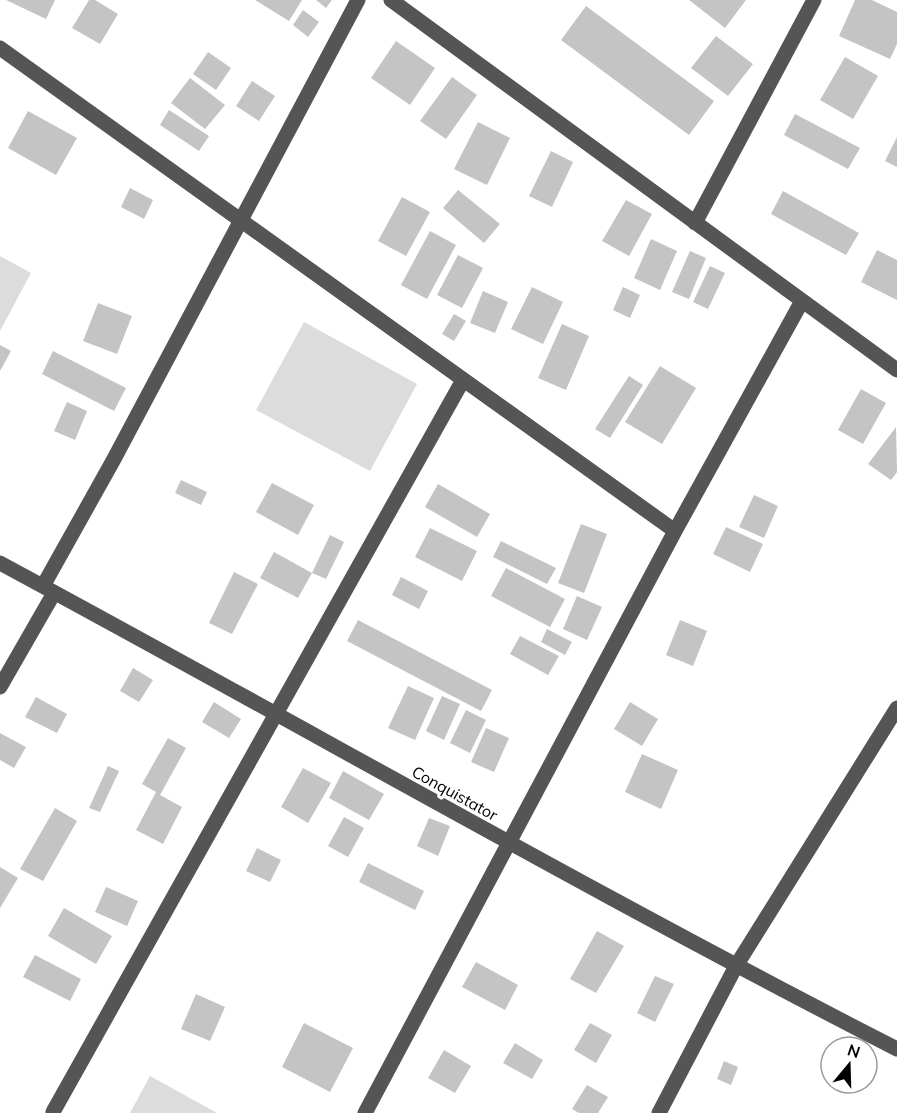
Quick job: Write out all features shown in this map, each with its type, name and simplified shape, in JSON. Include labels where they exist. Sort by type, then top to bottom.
[{"type":"street","points":[[0,687],[114,459],[358,0]]},
{"type":"street","points":[[391,0],[897,370]]},
{"type":"street","points":[[695,223],[814,0]]},
{"type":"street","points":[[0,48],[675,531]]},
{"type":"street","points":[[365,1113],[675,531],[802,301]]},
{"type":"street","points":[[53,1112],[463,380]]},
{"type":"street","name":"Conquistator","points":[[0,563],[508,843],[736,966],[897,1049]]},
{"type":"street","points":[[659,1113],[736,966],[897,708]]},
{"type":"shaded area","points":[[0,256],[31,273],[0,331]]},
{"type":"shaded area","points":[[304,322],[417,384],[370,471],[256,410]]},
{"type":"shaded area","points":[[150,1076],[217,1113],[130,1113]]},
{"type":"building","points":[[6,0],[55,0],[46,19]]},
{"type":"building","points":[[89,0],[95,0],[118,14],[100,44],[72,28]]},
{"type":"building","points":[[255,0],[302,0],[289,21]]},
{"type":"building","points":[[316,0],[332,0],[326,8]]},
{"type":"building","points":[[689,0],[746,0],[725,28]]},
{"type":"building","points":[[855,0],[872,0],[897,12],[897,44],[890,59],[839,36]]},
{"type":"building","points":[[586,6],[714,101],[689,135],[561,40]]},
{"type":"building","points":[[303,10],[319,22],[308,37],[293,25]]},
{"type":"building","points":[[716,36],[753,64],[728,96],[691,68]]},
{"type":"building","points":[[396,41],[435,68],[410,105],[371,78]]},
{"type":"building","points":[[208,52],[231,68],[216,90],[193,74]]},
{"type":"building","points":[[845,57],[878,76],[853,119],[820,100]]},
{"type":"building","points":[[452,77],[477,95],[446,139],[420,121]]},
{"type":"building","points":[[190,78],[225,105],[205,129],[171,103]]},
{"type":"building","points":[[252,81],[275,96],[259,121],[236,106]]},
{"type":"building","points":[[169,110],[209,136],[199,151],[160,125]]},
{"type":"building","points":[[28,111],[77,138],[56,175],[8,148]]},
{"type":"building","points":[[795,114],[860,148],[848,169],[784,135]]},
{"type":"building","points":[[478,122],[510,138],[487,185],[454,169]]},
{"type":"building","points":[[897,137],[897,167],[885,161]]},
{"type":"building","points":[[551,151],[573,162],[552,207],[529,196]]},
{"type":"building","points":[[130,188],[153,200],[144,219],[121,207]]},
{"type":"building","points":[[458,190],[500,224],[484,243],[443,208]]},
{"type":"building","points":[[783,191],[859,233],[846,255],[771,214]]},
{"type":"building","points":[[402,197],[430,212],[406,256],[378,241]]},
{"type":"building","points":[[626,200],[652,214],[629,256],[602,241]]},
{"type":"building","points":[[430,231],[456,245],[427,299],[401,285]]},
{"type":"building","points":[[651,239],[677,251],[660,290],[634,278]]},
{"type":"building","points":[[877,250],[897,260],[897,300],[861,282]]},
{"type":"building","points":[[690,251],[706,258],[689,299],[672,292]]},
{"type":"building","points":[[458,255],[483,268],[462,308],[437,295]]},
{"type":"building","points":[[710,266],[725,273],[708,309],[693,302]]},
{"type":"building","points":[[532,287],[563,302],[543,344],[511,329]]},
{"type":"building","points":[[623,287],[640,295],[630,318],[613,310]]},
{"type":"building","points":[[483,291],[508,302],[495,333],[470,323]]},
{"type":"building","points":[[98,303],[132,316],[117,354],[83,341]]},
{"type":"building","points":[[454,314],[466,321],[454,341],[442,334]]},
{"type":"building","points":[[562,324],[589,336],[566,390],[538,378]]},
{"type":"building","points":[[0,345],[11,351],[0,371]]},
{"type":"building","points":[[53,351],[126,388],[114,411],[42,374]]},
{"type":"building","points":[[660,366],[696,388],[662,444],[625,422]]},
{"type":"building","points":[[629,376],[643,385],[610,438],[595,429]]},
{"type":"building","points":[[861,389],[886,403],[863,444],[838,430]]},
{"type":"building","points":[[67,402],[87,411],[75,440],[54,431]]},
{"type":"building","points":[[896,427],[897,472],[891,480],[868,464]]},
{"type":"building","points":[[181,480],[207,492],[201,505],[175,493]]},
{"type":"building","points":[[272,483],[314,505],[298,535],[256,512]]},
{"type":"building","points":[[438,484],[490,514],[477,537],[425,507]]},
{"type":"building","points":[[754,495],[778,506],[764,538],[739,527]]},
{"type":"building","points":[[581,524],[607,534],[584,593],[558,583]]},
{"type":"building","points":[[726,527],[763,544],[750,572],[713,554]]},
{"type":"building","points":[[430,528],[477,551],[462,581],[415,557]]},
{"type":"building","points":[[330,535],[344,542],[326,579],[312,573]]},
{"type":"building","points":[[501,541],[556,568],[547,584],[493,557]]},
{"type":"building","points":[[274,552],[312,573],[298,598],[260,578]]},
{"type":"building","points":[[506,568],[565,599],[550,627],[491,596]]},
{"type":"building","points":[[234,572],[258,584],[232,634],[209,623]]},
{"type":"building","points":[[401,577],[428,591],[419,609],[392,595]]},
{"type":"building","points":[[577,596],[602,607],[587,640],[563,629]]},
{"type":"building","points":[[358,620],[492,690],[481,711],[347,641]]},
{"type":"building","points":[[680,620],[707,631],[693,666],[666,655]]},
{"type":"building","points":[[547,629],[572,642],[565,655],[541,642]]},
{"type":"building","points":[[520,636],[559,656],[548,675],[510,654]]},
{"type":"building","points":[[133,668],[153,680],[139,702],[120,691]]},
{"type":"building","points":[[408,686],[434,698],[415,740],[388,728]]},
{"type":"building","points":[[442,696],[460,704],[444,740],[426,731]]},
{"type":"building","points":[[36,697],[67,714],[57,733],[25,717]]},
{"type":"building","points":[[214,702],[241,719],[229,738],[202,722]]},
{"type":"building","points":[[630,702],[658,719],[642,746],[614,729]]},
{"type":"building","points":[[466,710],[486,720],[470,753],[450,743]]},
{"type":"building","points":[[486,728],[509,738],[494,772],[471,762]]},
{"type":"building","points":[[0,733],[26,747],[14,768],[0,760]]},
{"type":"building","points":[[168,738],[186,748],[160,795],[182,807],[163,844],[136,830],[156,792],[142,784]]},
{"type":"building","points":[[642,754],[678,770],[661,809],[625,792]]},
{"type":"building","points":[[108,766],[119,771],[100,812],[89,808]]},
{"type":"building","points":[[303,768],[331,783],[308,823],[281,807]]},
{"type":"building","points":[[343,771],[384,794],[369,820],[329,798]]},
{"type":"building","points":[[55,808],[77,821],[43,881],[20,869]]},
{"type":"building","points":[[344,817],[364,828],[348,857],[328,846]]},
{"type":"building","points":[[429,818],[450,826],[438,856],[417,846]]},
{"type":"building","points":[[257,848],[281,860],[270,882],[246,871]]},
{"type":"building","points":[[368,863],[424,891],[415,910],[359,882]]},
{"type":"building","points":[[0,867],[18,878],[0,908]]},
{"type":"building","points":[[106,887],[138,901],[127,926],[95,912]]},
{"type":"building","points":[[64,908],[112,936],[96,964],[48,936]]},
{"type":"building","points":[[597,931],[624,946],[596,993],[570,979]]},
{"type":"building","points":[[35,955],[81,979],[70,1001],[23,977]]},
{"type":"building","points":[[476,962],[518,985],[505,1010],[462,987]]},
{"type":"building","points":[[655,976],[674,984],[655,1022],[637,1013]]},
{"type":"building","points":[[196,994],[225,1007],[210,1041],[181,1029]]},
{"type":"building","points":[[304,1023],[353,1048],[330,1092],[282,1067]]},
{"type":"building","points":[[590,1023],[612,1035],[596,1063],[574,1050]]},
{"type":"building","points":[[515,1043],[543,1060],[532,1079],[503,1063]]},
{"type":"building","points":[[444,1050],[471,1066],[455,1093],[428,1078]]},
{"type":"building","points":[[724,1061],[738,1067],[731,1085],[717,1079]]},
{"type":"building","points":[[587,1085],[608,1097],[598,1113],[579,1113],[572,1109]]}]
